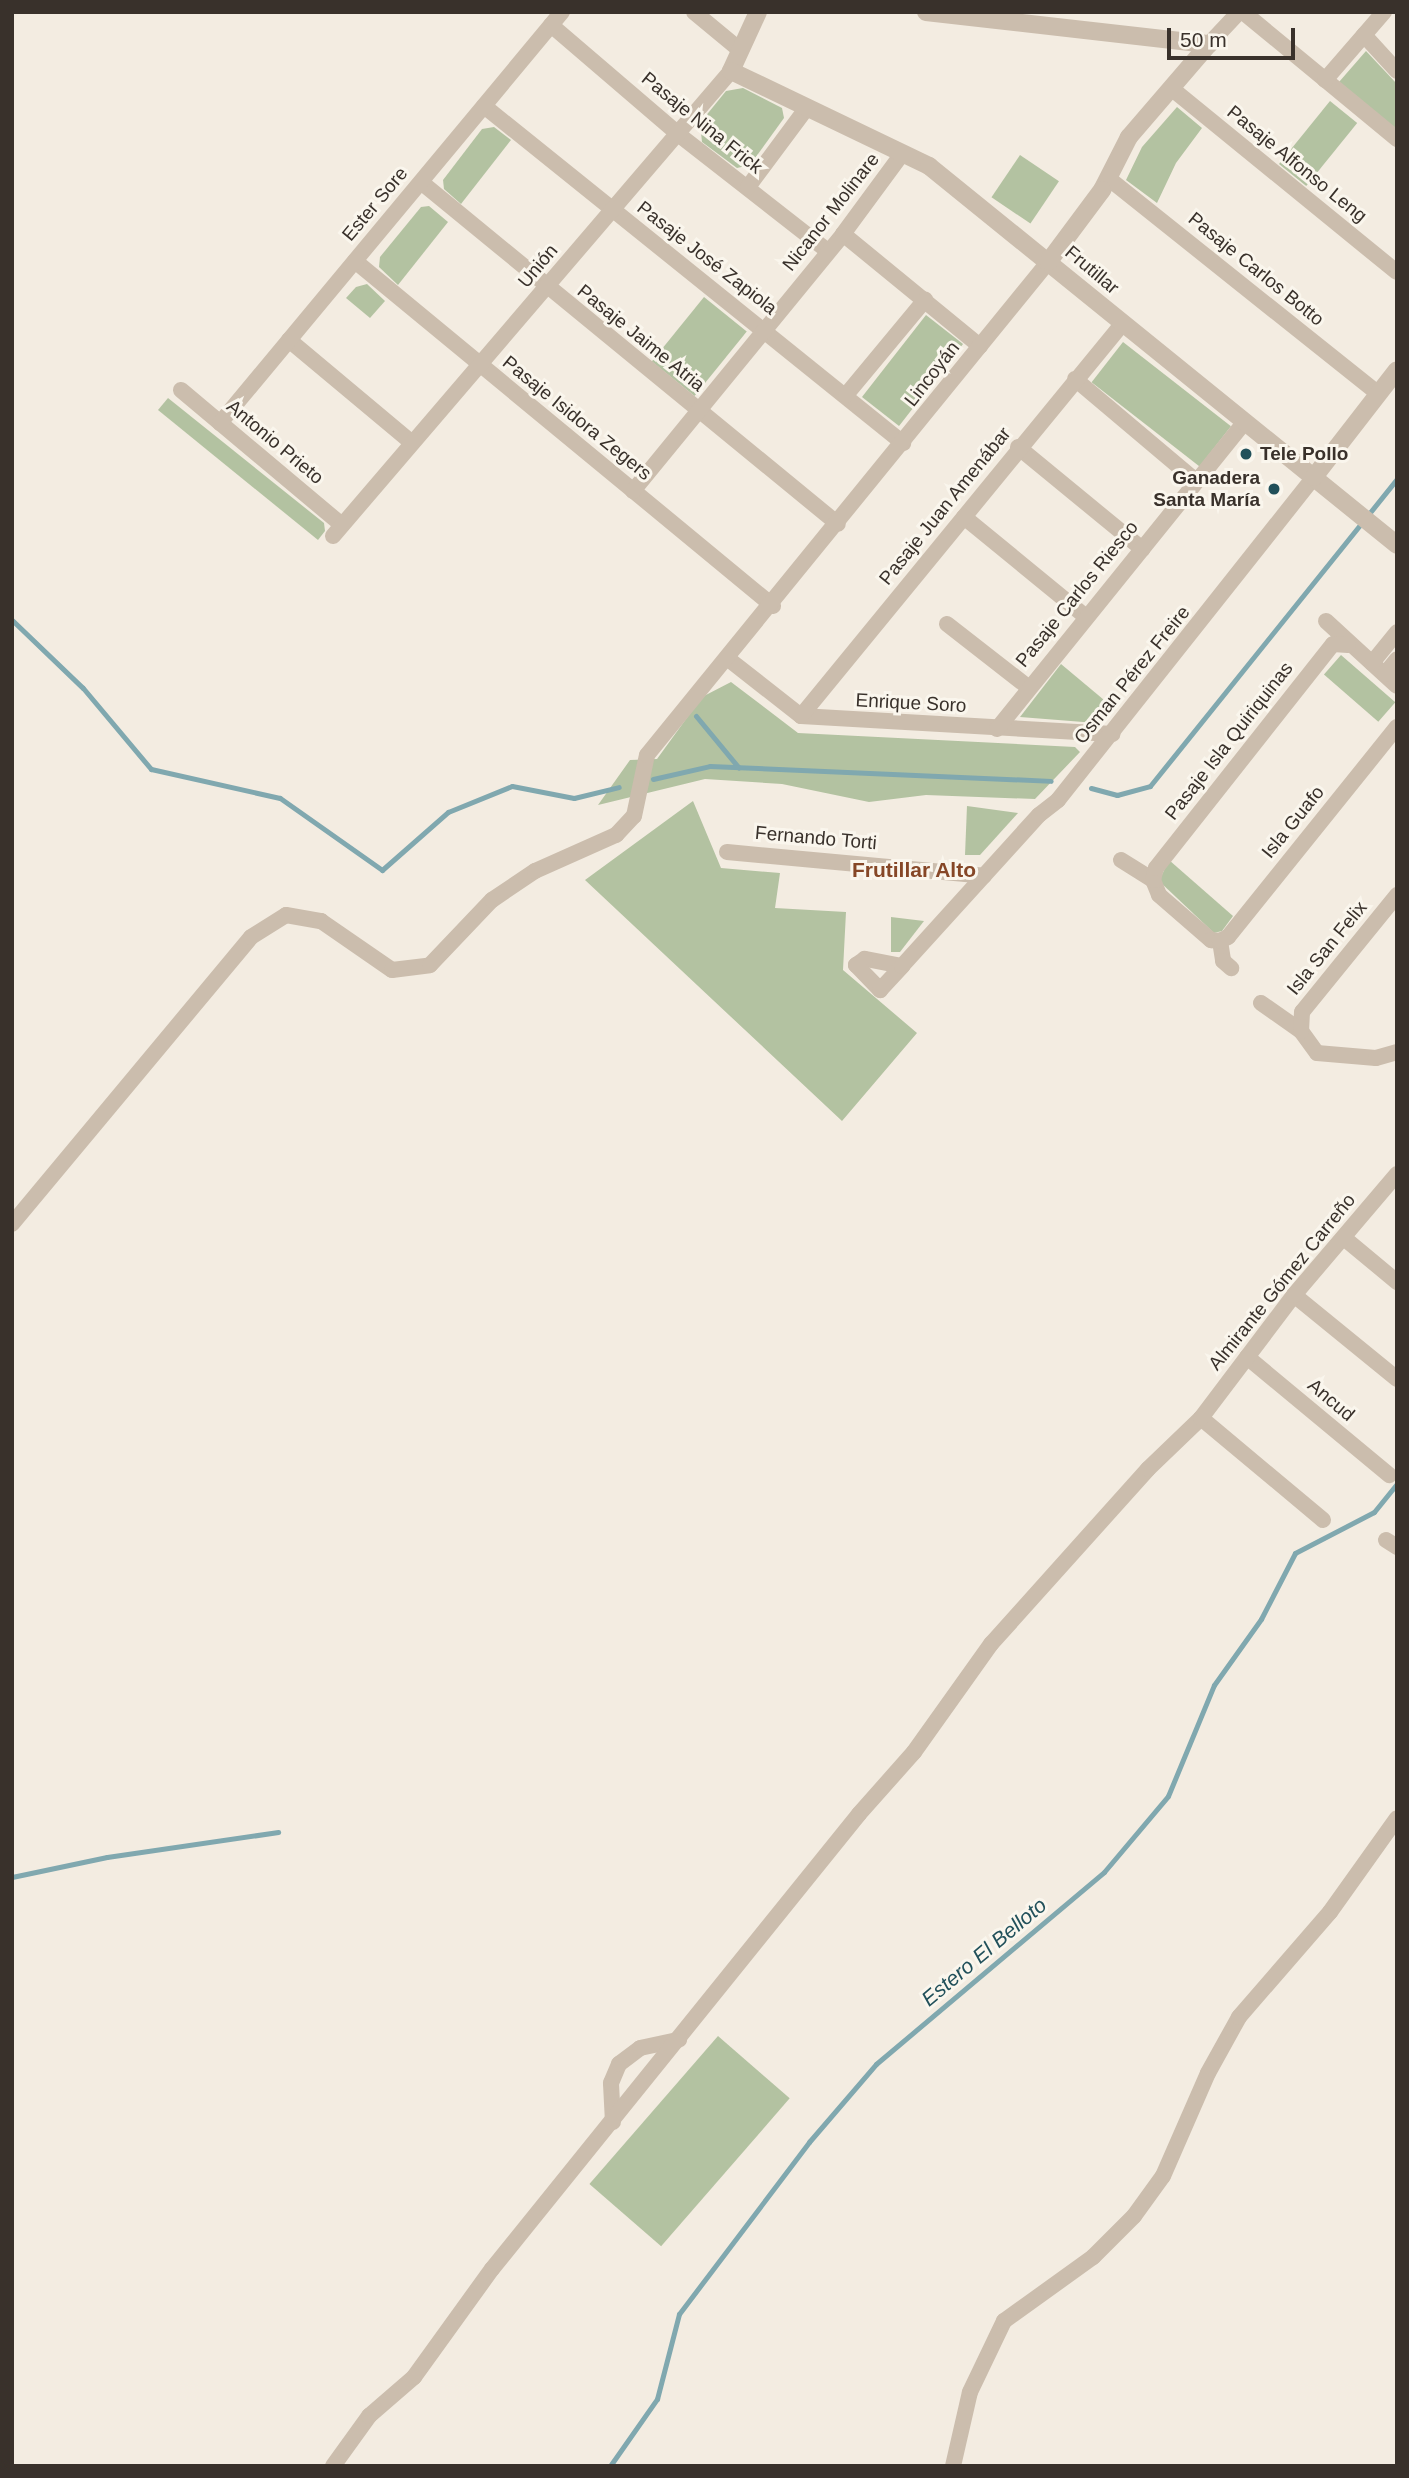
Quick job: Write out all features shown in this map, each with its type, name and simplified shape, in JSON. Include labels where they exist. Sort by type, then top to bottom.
[{"type":"street","name":"Ester Sore","points":[[220,423],[562,12]]},
{"type":"street","points":[[694,12],[740,50]]},
{"type":"street","name":"Unión","points":[[338,530],[731,71],[758,12]]},
{"type":"street","points":[[926,12],[1017,17],[1209,44]]},
{"type":"street","points":[[1241,12],[1397,139]]},
{"type":"street","name":"Lincoyán","points":[[12,1224],[251,937],[286,915],[321,921],[392,970],[430,965],[492,900],[535,871],[615,835],[634,816],[647,755],[773,606],[1049,261],[1108,178],[1129,136],[1209,44],[1241,12]]},
{"type":"street","points":[[1325,80],[1384,12]]},
{"type":"street","name":"Pasaje Nina Frick","points":[[551,25],[678,134],[828,251]]},
{"type":"street","points":[[1364,36],[1397,71]]},
{"type":"street","name":"Frutillar","points":[[731,71],[929,166],[1397,545]]},
{"type":"street","name":"Pasaje Alfonso Leng","points":[[1171,88],[1397,272]]},
{"type":"street","name":"Pasaje José Zapiola","points":[[484,106],[846,394],[903,443]]},
{"type":"street","points":[[748,187],[807,109]]},
{"type":"street","name":"Nicanor Molinare","points":[[634,491],[843,234],[902,154]]},
{"type":"street","name":"Pasaje Carlos Botto","points":[[1108,178],[1377,393]]},
{"type":"street","name":"Pasaje Jaime Atria","points":[[421,182],[546,289],[838,524]]},
{"type":"street","points":[[843,234],[980,346]]},
{"type":"street","name":"Pasaje Isidora Zegers","points":[[355,261],[773,606]]},
{"type":"street","points":[[846,394],[925,300]]},
{"type":"street","name":"Pasaje Juan Amenábar","points":[[801,716],[1018,447],[1123,323]]},
{"type":"street","points":[[289,340],[412,443]]},
{"type":"street","name":"Osman Pérez Freire","points":[[902,966],[859,960],[857,970],[880,990],[1058,800],[1397,370]]},
{"type":"street","points":[[1075,379],[1196,481]]},
{"type":"street","name":"Antonio Prieto","points":[[181,390],[338,530]]},
{"type":"street","name":"Pasaje Carlos Riesco","points":[[997,729],[1028,687],[1245,422]]},
{"type":"street","points":[[1018,447],[1142,549]]},
{"type":"street","points":[[964,517],[1086,617]]},
{"type":"street","points":[[1326,621],[1348,645],[1397,686]]},
{"type":"street","points":[[947,624],[1028,687]]},
{"type":"street","points":[[1372,663],[1397,632]]},
{"type":"street","name":"Pasaje Isla Quiriquinas","points":[[1153,880],[1156,868],[1333,643],[1348,645]]},
{"type":"street","points":[[727,658],[801,716]]},
{"type":"street","points":[[1385,674],[1397,659]]},
{"type":"street","name":"Enrique Soro","points":[[801,716],[1112,734]]},
{"type":"street","name":"Isla Guafo","points":[[1220,941],[1228,937],[1397,727]]},
{"type":"street","name":"Fernando Torti","points":[[727,852],[984,876]]},
{"type":"street","points":[[1121,860],[1153,880],[1159,895],[1211,940],[1220,941],[1223,961],[1231,968]]},
{"type":"street","name":"Isla San Felix","points":[[1300,1031],[1302,1012],[1397,895]]},
{"type":"street","points":[[1261,1003],[1300,1031],[1317,1053],[1393,1054]]},
{"type":"street","name":"Almirante Gómez Carreño","points":[[333,2466],[369,2416],[414,2377],[492,2269],[952,1704],[991,1644],[1148,1469],[1201,1418],[1294,1295],[1396,1178]]},
{"type":"street","points":[[1344,1238],[1397,1282]]},
{"type":"street","points":[[1294,1295],[1397,1379]]},
{"type":"street","name":"Ancud","points":[[1247,1357],[1389,1475]]},
{"type":"street","points":[[1201,1418],[1323,1520]]},
{"type":"street","points":[[953,2466],[970,2392],[1004,2321],[1093,2257],[1133,2216],[1163,2176],[1208,2073],[1239,2017],[1331,1912],[1397,1818]]},
{"type":"street","points":[[612,2122],[611,2083],[619,2064],[640,2048],[679,2040]]},
{"type":"green space","points":[[1366,51],[1397,84],[1397,130],[1339,82]]},
{"type":"green space","points":[[743,88],[782,108],[784,118],[750,165],[737,168],[702,142],[700,123],[726,91]]},
{"type":"green space","points":[[1330,101],[1357,123],[1306,186],[1279,164]]},
{"type":"green space","points":[[1177,107],[1202,128],[1176,163],[1157,203],[1126,180],[1142,147]]},
{"type":"green space","points":[[494,127],[511,140],[461,204],[444,189],[443,180],[482,129]]},
{"type":"green space","points":[[1020,155],[1059,181],[1030,224],[991,197]]},
{"type":"green space","points":[[429,206],[448,222],[398,285],[379,267],[380,257],[421,207]]},
{"type":"green space","points":[[367,284],[385,301],[370,318],[346,298],[356,287]]},
{"type":"green space","points":[[704,297],[747,332],[695,396],[652,362]]},
{"type":"green space","points":[[926,315],[963,344],[899,426],[862,397]]},
{"type":"green space","points":[[1123,342],[1231,426],[1200,467],[1092,382]]},
{"type":"green space","points":[[168,398],[324,523],[325,531],[318,540],[158,410]]},
{"type":"green space","points":[[1341,655],[1395,702],[1378,722],[1324,675]]},
{"type":"green space","points":[[1061,664],[1110,705],[1096,723],[1020,717]]},
{"type":"green space","points":[[731,682],[798,733],[1075,747],[1080,752],[1035,799],[926,795],[869,802],[782,784],[705,779],[598,805],[630,760],[657,759],[702,697]]},
{"type":"green space","points":[[693,801],[721,868],[780,873],[775,908],[846,912],[843,970],[917,1033],[842,1121],[585,880]]},
{"type":"green space","points":[[967,806],[1018,813],[980,855],[965,855]]},
{"type":"green space","points":[[1169,860],[1233,916],[1222,931],[1214,933],[1159,881]]},
{"type":"green space","points":[[891,917],[924,921],[900,952],[891,952]]},
{"type":"green space","points":[[718,2036],[790,2098],[661,2246],[589,2184]]},
{"type":"waterway","points":[[1091,788],[1117,795],[1150,786],[1397,479]]},
{"type":"waterway","points":[[12,620],[83,688],[151,769],[280,798],[382,870],[448,812],[512,786],[574,798],[619,787]]},
{"type":"waterway","points":[[696,716],[739,768]]},
{"type":"waterway","points":[[653,779],[710,766],[1051,781]]},
{"type":"waterway","name":"Estero El Belloto","points":[[610,2466],[657,2399],[679,2314],[809,2142],[876,2064],[1104,1872],[1168,1796],[1214,1685],[1261,1619],[1295,1553],[1374,1512],[1397,1484]]},
{"type":"waterway","points":[[12,1877],[107,1857],[278,1832]]},
{"type":"place","name":"Tele Pollo","points":[[1246,454]]},
{"type":"place","name":"Ganadera Santa María","points":[[1274,489]]},
{"type":"district","name":"Frutillar Alto","points":[[914,870]]}]
